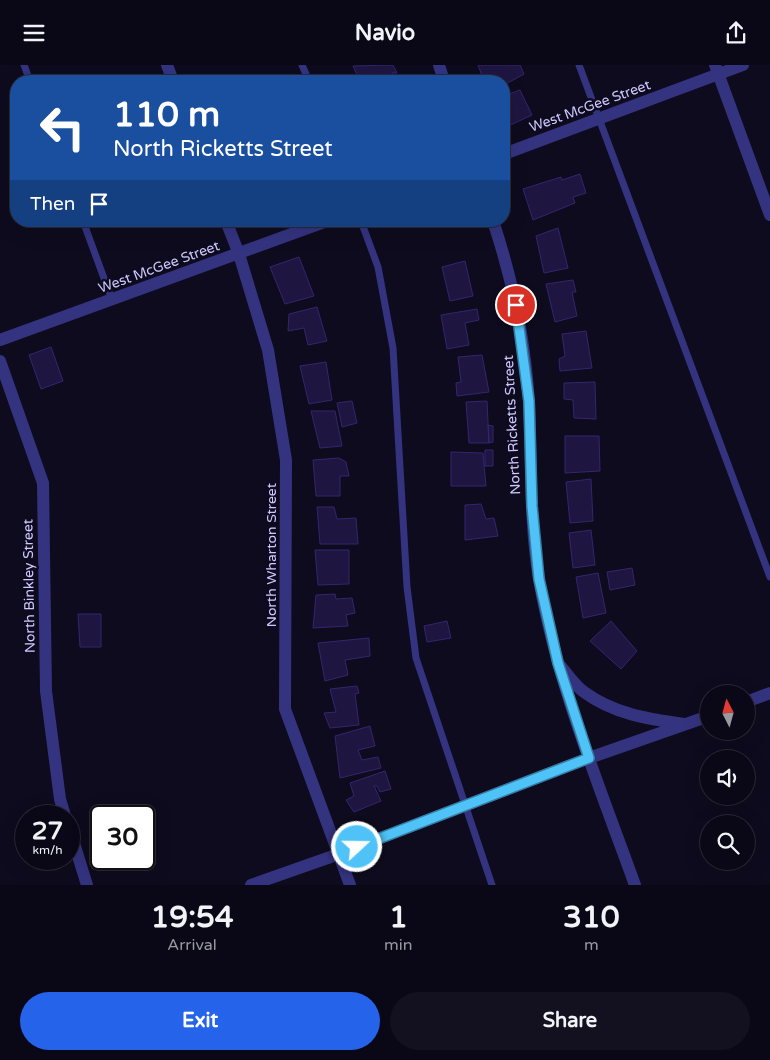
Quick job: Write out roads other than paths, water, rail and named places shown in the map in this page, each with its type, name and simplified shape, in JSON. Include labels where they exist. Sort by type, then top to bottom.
[{"type":"street","name":"West McGee Street","points":[[510,152],[599,119],[717,70],[743,65]]},
{"type":"street","points":[[717,70],[770,215]]},
{"type":"street","name":"North Wharton Street","points":[[228,227],[239,255],[268,350],[286,460],[285,709],[350,885]]},
{"type":"street","name":"West McGee Street","points":[[0,340],[239,255],[311,227]]},
{"type":"street","name":"North Ricketts Street","points":[[495,227],[510,273],[522,337],[529,401],[532,506],[539,579],[558,663],[589,758],[635,885]]},
{"type":"street","name":"North Binkley Street","points":[[0,361],[43,483],[46,691],[62,805]]},
{"type":"street","points":[[558,663],[583,691],[609,707],[637,718],[686,725]]},
{"type":"street","points":[[755,699],[770,693]]},
{"type":"street","points":[[251,885],[339,854],[589,758],[700,720]]},
{"type":"street","points":[[80,861],[88,885]]},
{"type":"lane","points":[[579,65],[770,577]]},
{"type":"lane","points":[[84,227],[112,300]]},
{"type":"lane","points":[[363,227],[378,267],[392,349],[407,587],[416,658],[492,885]]}]
